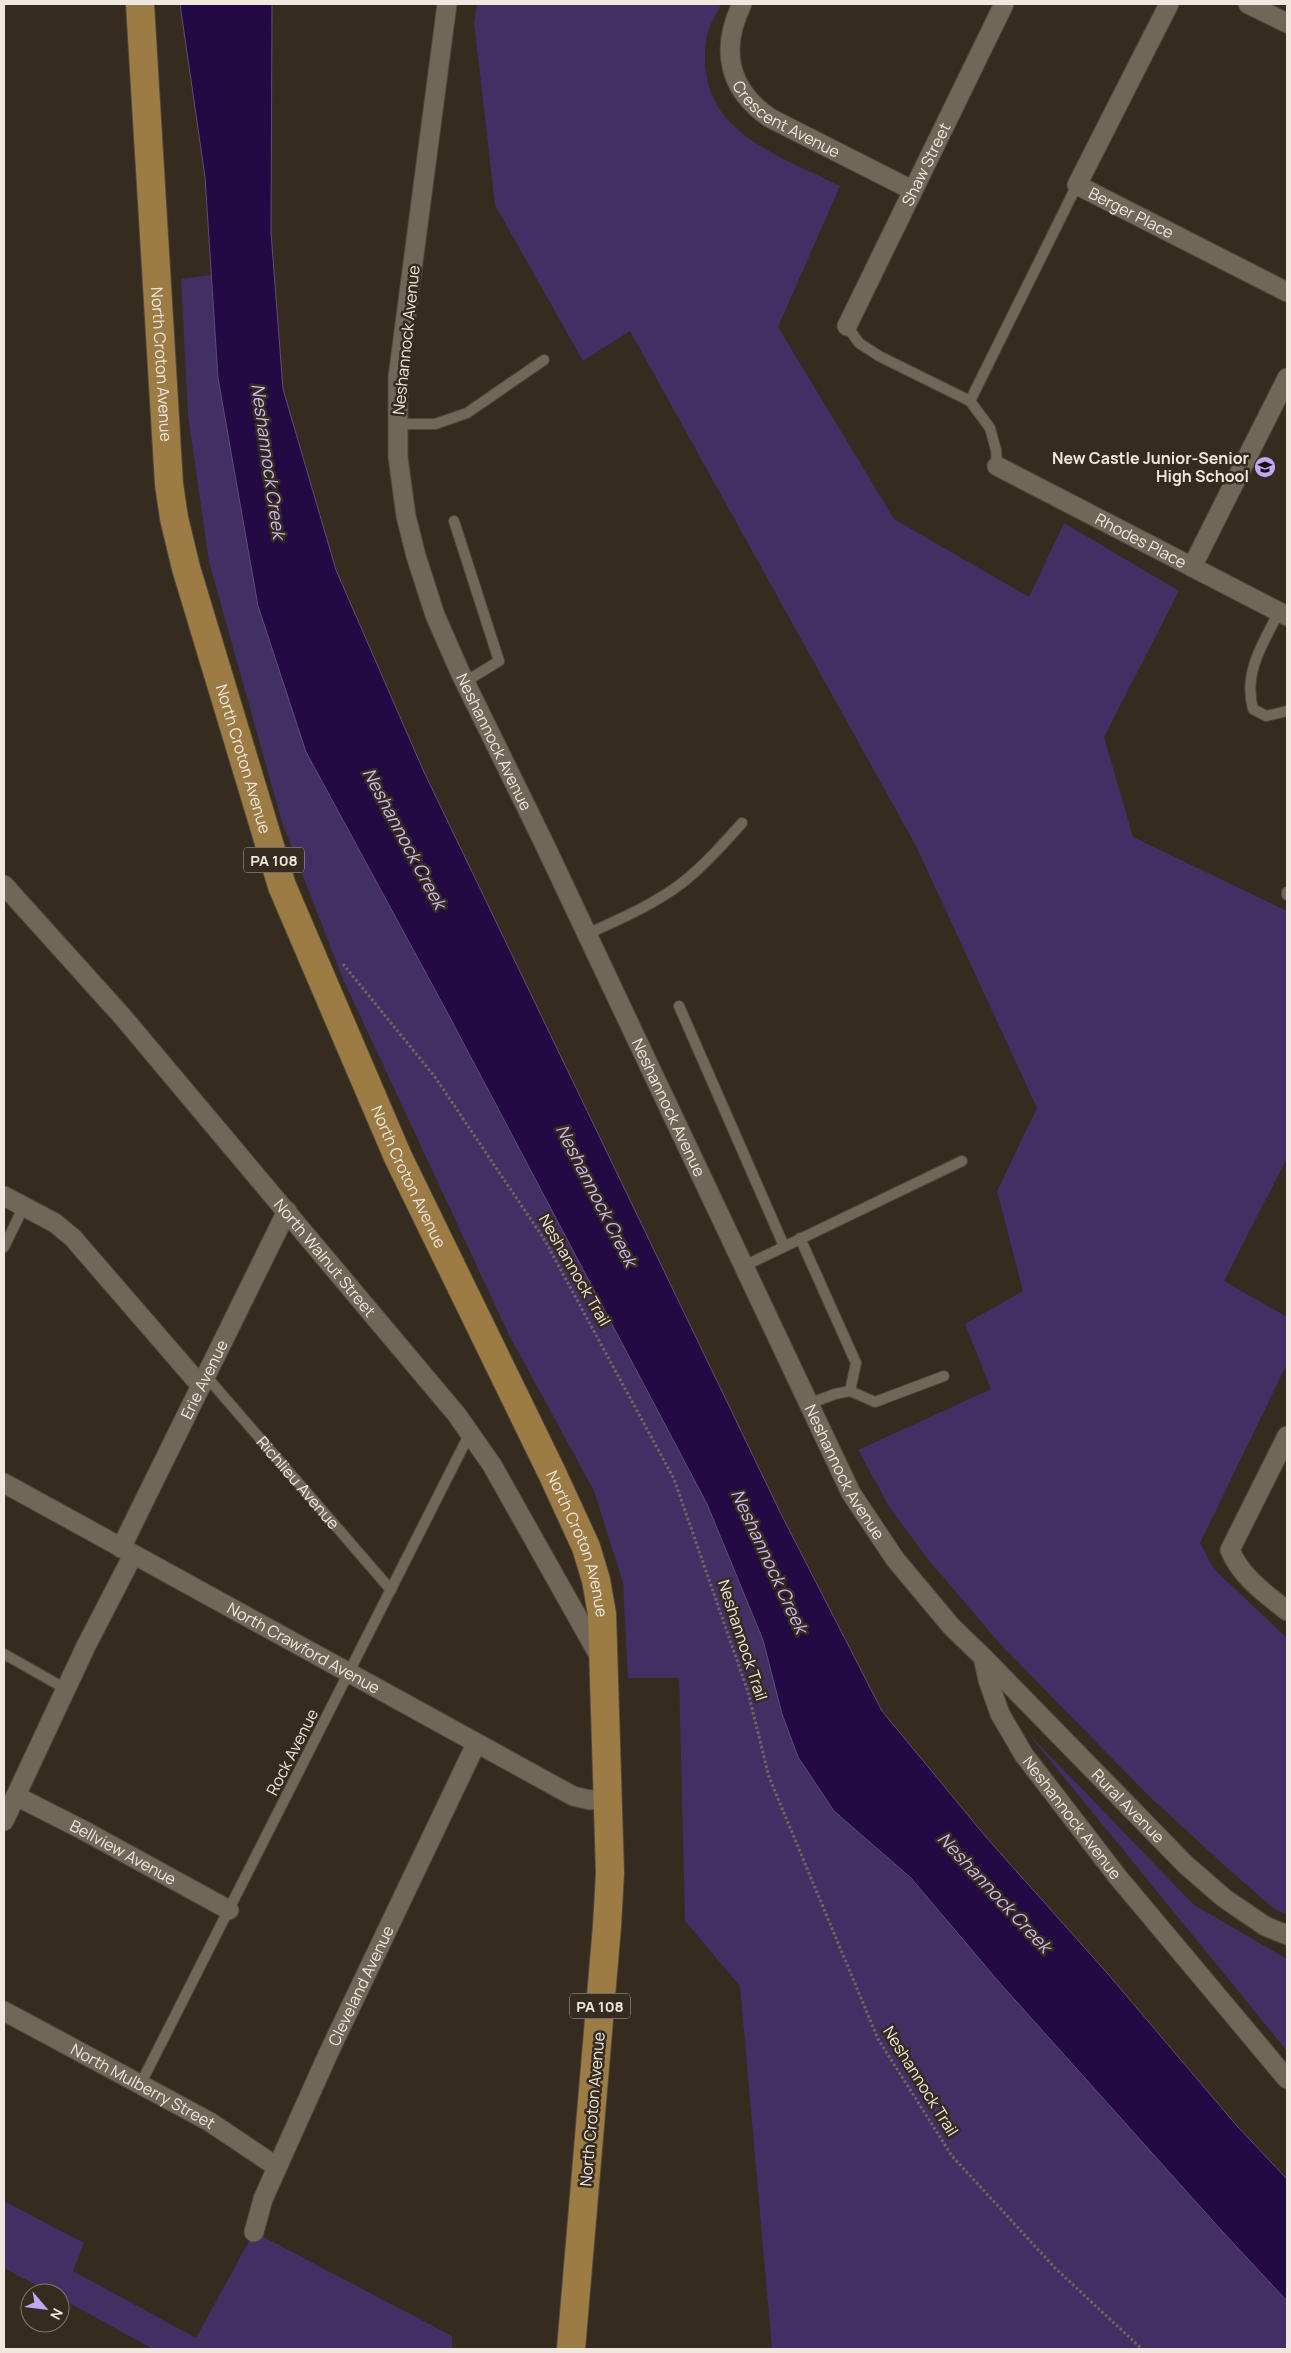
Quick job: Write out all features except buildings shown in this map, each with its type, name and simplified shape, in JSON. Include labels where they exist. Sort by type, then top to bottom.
[{"type":"main road","name":"North Croton Avenue","points":[[140,4],[169,484],[174,518],[186,568],[282,886],[398,1157],[552,1473],[586,1547],[596,1580],[602,1614],[610,1872],[571,2349]]},
{"type":"street","name":"Neshannock Avenue","points":[[447,4],[398,377],[397,424],[398,457],[406,516],[416,556],[435,615],[465,682],[587,934],[851,1492],[876,1533],[945,1619],[983,1657],[988,1680],[1000,1714],[1024,1755],[1117,1876],[1287,2079]]},
{"type":"street","name":"Crescent Avenue","points":[[742,4],[734,20],[730,41],[734,76],[744,94],[758,110],[770,118],[912,190]]},
{"type":"street","name":"Shaw Street","points":[[847,326],[1004,4]]},
{"type":"street","name":"Berger Place","points":[[1169,4],[1077,185],[1287,292]]},
{"type":"street","points":[[1248,4],[1287,23]]},
{"type":"street","points":[[1192,567],[1287,378]]},
{"type":"street","name":"Rhodes Place","points":[[997,466],[1283,614]]},
{"type":"street","name":"North Walnut Street","points":[[4,885],[122,1016],[287,1211],[470,1433],[554,1571],[603,1662]]},
{"type":"street","name":"Richlieu Avenue","points":[[4,1196],[55,1223],[73,1238],[204,1381]]},
{"type":"street","name":"Erie Avenue","points":[[4,1821],[66,1689],[204,1381],[287,1211]]},
{"type":"street","points":[[1287,1436],[1230,1550],[1234,1561],[1250,1581],[1287,1611]]},
{"type":"street","name":"North Crawford Avenue","points":[[4,1484],[573,1796],[590,1800],[608,1798]]},
{"type":"street","name":"Rural Avenue","points":[[983,1657],[1186,1865],[1224,1898],[1265,1926],[1287,1935]]},
{"type":"street","name":"Cleveland Avenue","points":[[254,2232],[263,2199],[329,2052],[476,1744]]},
{"type":"street","name":"Bellview Avenue","points":[[16,1796],[83,1830],[229,1910]]},
{"type":"street","name":"North Mulberry Street","points":[[4,2011],[210,2122],[277,2168]]},
{"type":"lane","points":[[970,401],[1077,185]]},
{"type":"lane","points":[[847,326],[859,343],[879,356],[970,401],[990,428],[996,450],[997,466]]},
{"type":"lane","points":[[397,424],[435,424],[467,413],[544,360]]},
{"type":"lane","points":[[454,521],[499,661],[465,682]]},
{"type":"lane","points":[[1283,614],[1253,666],[1250,680],[1250,698],[1253,709],[1266,716],[1287,711]]},
{"type":"lane","points":[[587,934],[655,901],[683,882],[716,852],[742,823]]},
{"type":"lane","points":[[679,1006],[784,1246]]},
{"type":"lane","points":[[744,1266],[962,1160]]},
{"type":"lane","points":[[4,1247],[24,1206]]},
{"type":"lane","points":[[800,1238],[856,1363],[850,1391]]},
{"type":"lane","points":[[808,1404],[835,1394],[850,1391],[875,1402],[944,1376]]},
{"type":"lane","name":"Richlieu Avenue","points":[[204,1381],[390,1590]]},
{"type":"lane","name":"Rock Avenue","points":[[140,2085],[470,1433]]},
{"type":"lane","points":[[4,1654],[66,1689]]},
{"type":"path","name":"Neshannock Trail","points":[[341,961],[435,1077],[544,1239],[674,1479],[748,1692],[769,1777],[878,2039],[952,2156],[1055,2268],[1142,2349]]},
{"type":"shaded area","points":[[477,4],[721,4],[707,35],[705,67],[711,93],[724,115],[742,133],[764,148],[840,186],[778,327],[894,519],[1029,597],[1064,523],[1179,591],[1104,737],[1133,837],[1287,911],[1287,1158],[1224,1281],[1287,1317],[1287,1364],[1200,1543],[1214,1569],[1287,1638],[1287,1915],[1274,1909],[1150,1797],[1001,1645],[927,1558],[890,1508],[858,1450],[991,1389],[965,1324],[1023,1291],[997,1191],[1037,1108],[916,846],[630,331],[583,361],[495,205],[474,22]]},
{"type":"shaded area","points":[[211,275],[218,378],[306,752],[447,1012],[707,1504],[763,1640],[782,1714],[798,1757],[834,1811],[910,1878],[1221,2230],[1287,2301],[1287,2349],[772,2349],[740,1986],[685,1921],[679,1678],[628,1678],[623,1583],[594,1491],[509,1335],[343,979],[282,822],[209,562],[188,415],[181,279]]},
{"type":"shaded area","points":[[1027,1732],[1194,1905],[1287,1959],[1287,2051]]},
{"type":"shaded area","points":[[4,2201],[84,2243],[73,2271],[196,2338],[254,2232],[452,2336],[452,2349],[153,2349],[70,2303],[70,2283],[32,2283],[4,2268]]},
{"type":"water","name":"Neshannock Creek","points":[[180,4],[272,4],[271,232],[283,389],[336,570],[424,772],[781,1514],[882,1711],[986,1837],[1108,1974],[1237,2126],[1287,2179],[1287,2301],[998,1981],[911,1878],[834,1811],[798,1757],[782,1714],[763,1640],[707,1504],[447,1012],[306,752],[258,606],[218,378],[205,177]]},
{"type":"place","name":"New Castle Junior-Senior High School","points":[[1265,467]]}]
